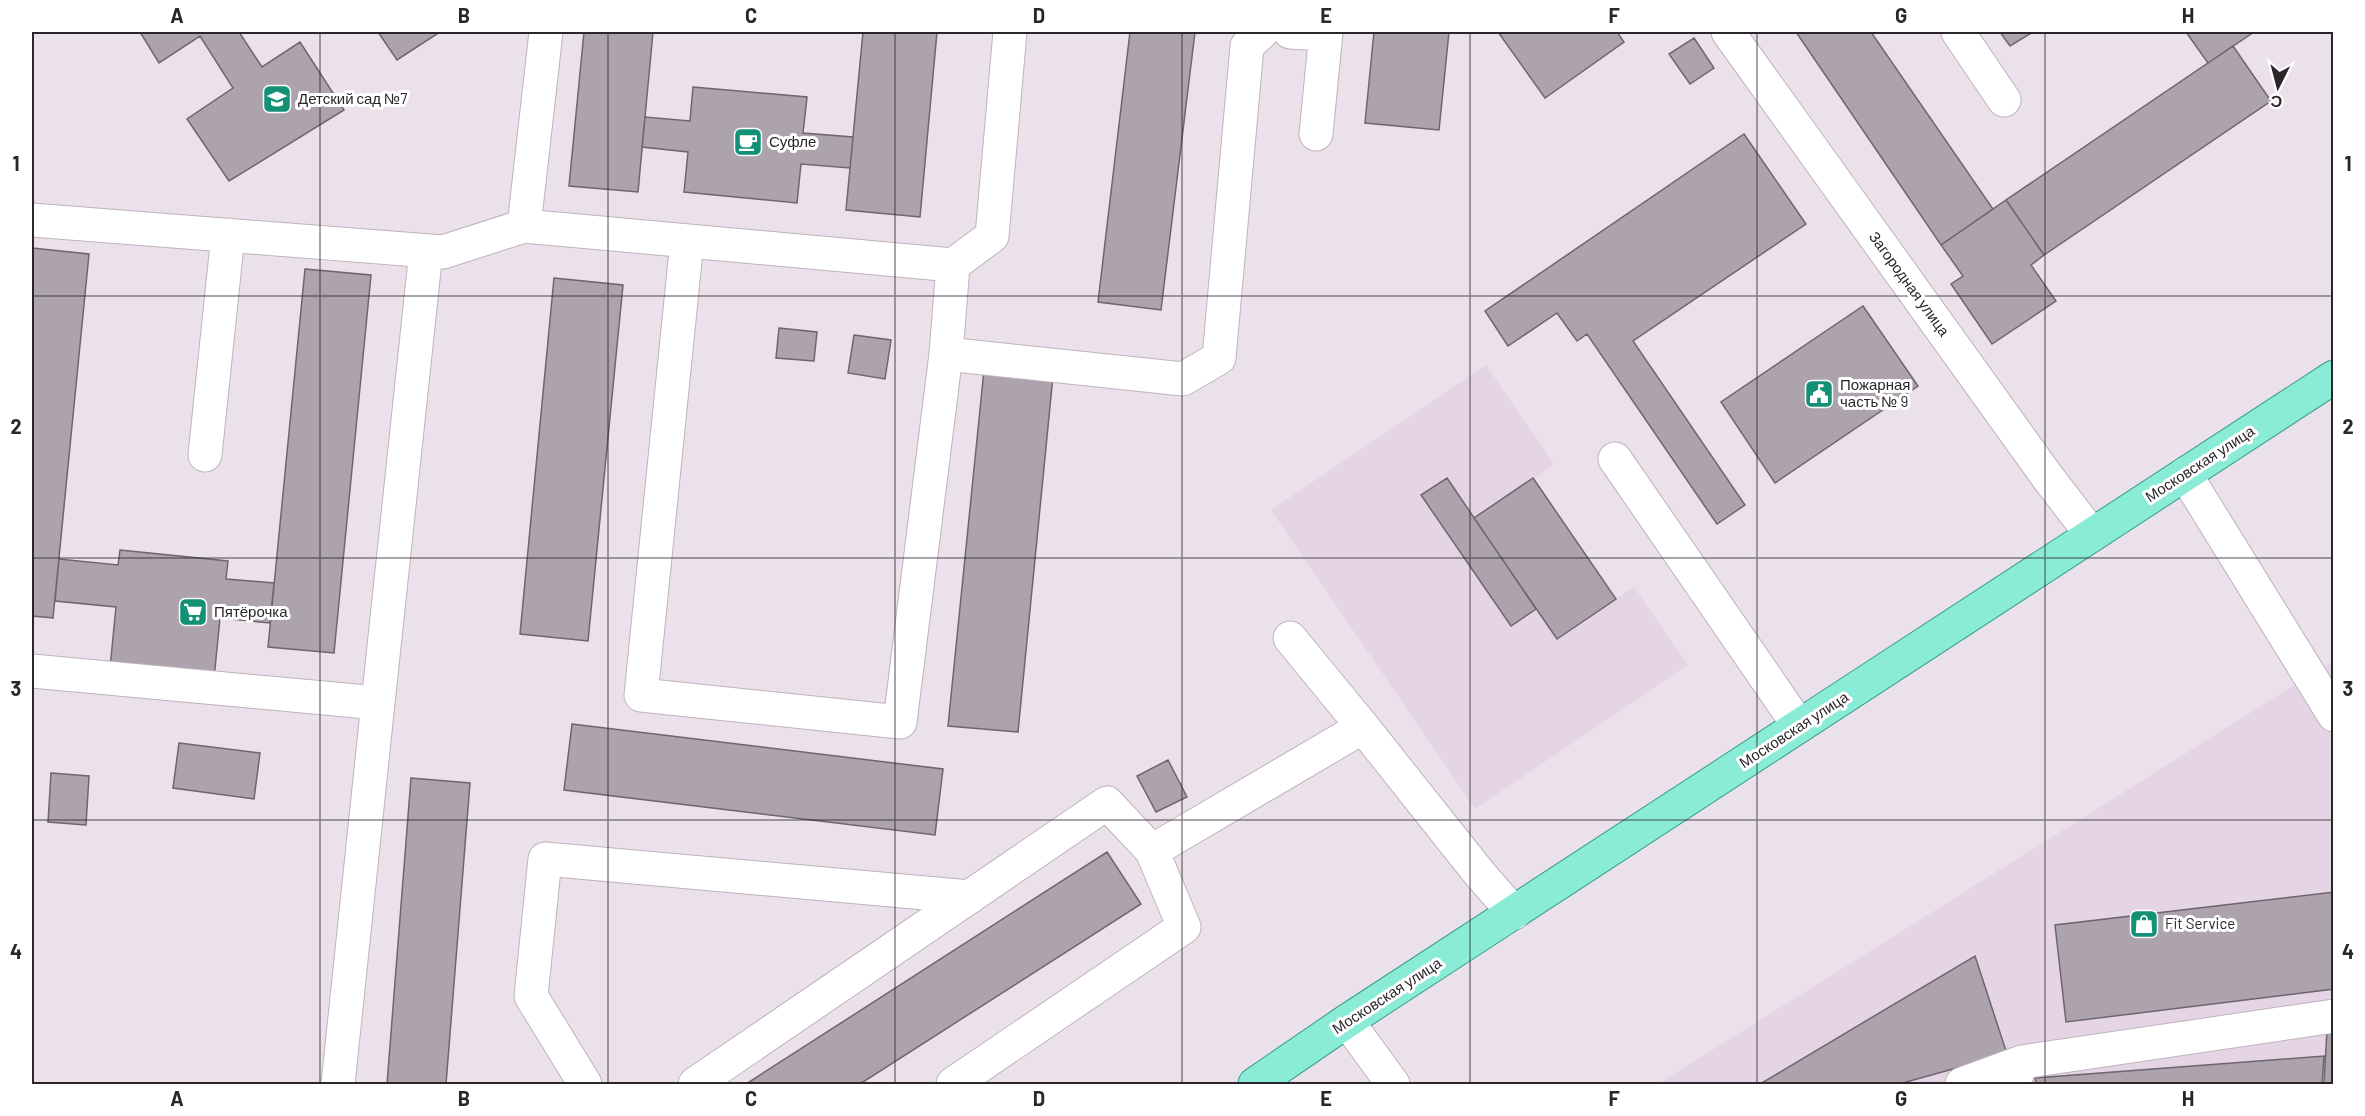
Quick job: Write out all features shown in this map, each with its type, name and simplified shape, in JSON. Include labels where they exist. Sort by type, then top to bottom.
[{"type":"main road","name":"Московская улица","points":[[1255,1084],[1347,1021],[2334,377]]},
{"type":"street","points":[[524,226],[546,32]]},
{"type":"street","points":[[32,220],[443,252],[524,226],[953,265],[992,236],[1010,32]]},
{"type":"street","points":[[946,354],[1183,379],[1219,358],[1247,46],[1262,32]]},
{"type":"street","points":[[1290,32],[1326,33],[1316,134]]},
{"type":"street","name":"Загородная улица","points":[[1728,32],[2092,535]]},
{"type":"street","points":[[1958,32],[2004,99]]},
{"type":"street","points":[[205,454],[228,235]]},
{"type":"street","points":[[687,241],[641,695],[900,722],[946,354],[953,265]]},
{"type":"street","points":[[338,1084],[426,251]]},
{"type":"street","points":[[1615,459],[1799,726]]},
{"type":"street","points":[[2185,474],[2331,705]]},
{"type":"street","points":[[1290,638],[1464,856],[1514,913]]},
{"type":"street","points":[[32,671],[378,703]]},
{"type":"street","points":[[1152,851],[1363,727]]},
{"type":"street","points":[[695,1084],[1107,802],[1152,851],[1184,927],[953,1084]]},
{"type":"street","points":[[585,1084],[531,996],[546,859],[970,897]]},
{"type":"street","points":[[1962,1084],[2334,1016]]},
{"type":"street","points":[[1347,1021],[1393,1084]]},
{"type":"shaded area","points":[[1486,365],[1554,464],[1534,479],[1615,599],[1634,587],[1688,665],[1475,809],[1271,510]]},
{"type":"shaded area","points":[[2333,661],[2333,1084],[1658,1084]]},
{"type":"building","name":"Детский сад №7","points":[[140,32],[239,32],[262,67],[300,42],[344,110],[229,181],[187,119],[233,88],[200,36],[159,63]]},
{"type":"building","name":"Детский сад №7","points":[[378,32],[440,32],[397,60]]},
{"type":"building","points":[[584,32],[653,32],[638,192],[569,186]]},
{"type":"building","points":[[863,32],[937,32],[920,217],[846,210]]},
{"type":"building","points":[[1130,32],[1195,32],[1161,310],[1098,302]]},
{"type":"building","points":[[1374,32],[1449,32],[1439,130],[1365,123]]},
{"type":"building","points":[[1498,32],[1617,32],[1624,42],[1545,98]]},
{"type":"building","points":[[1796,32],[1871,32],[1993,209],[1941,245]]},
{"type":"building","points":[[2000,32],[2033,32],[2010,46]]},
{"type":"building","points":[[2186,32],[2254,32],[2208,63]]},
{"type":"building","points":[[1694,38],[1714,68],[1690,84],[1669,54]]},
{"type":"building","points":[[2233,46],[2271,101],[2044,255],[2006,200]]},
{"type":"building","name":"Суфле","points":[[693,87],[807,97],[803,133],[853,137],[850,168],[801,164],[797,203],[684,192],[688,152],[642,147],[645,117],[690,121]]},
{"type":"building","points":[[1744,134],[1806,224],[1633,341],[1745,505],[1717,524],[1587,334],[1577,341],[1557,313],[1508,346],[1485,311]]},
{"type":"building","points":[[2006,200],[2044,255],[2031,265],[2056,301],[1992,344],[1951,284],[1963,276],[1941,245]]},
{"type":"building","points":[[32,248],[89,254],[53,618],[32,616]]},
{"type":"building","points":[[305,269],[371,275],[334,653],[268,647]]},
{"type":"building","points":[[554,278],[623,285],[588,641],[520,634]]},
{"type":"building","name":"Пожарная часть № 9","points":[[1863,306],[1918,386],[1775,483],[1721,402]]},
{"type":"building","points":[[779,328],[817,332],[814,361],[776,358]]},
{"type":"building","points":[[854,335],[891,340],[885,379],[848,373]]},
{"type":"building","points":[[984,370],[1053,376],[1018,732],[948,726]]},
{"type":"building","points":[[1447,478],[1536,609],[1511,626],[1421,495]]},
{"type":"building","points":[[1533,478],[1616,599],[1557,639],[1474,518]]},
{"type":"building","name":"Пятёрочка","points":[[120,550],[228,561],[226,579],[274,583],[270,623],[220,618],[214,679],[110,668],[116,607],[55,601],[59,559],[118,565]]},
{"type":"building","points":[[572,724],[943,769],[935,835],[564,790]]},
{"type":"building","points":[[179,743],[260,753],[254,799],[173,788]]},
{"type":"building","points":[[1168,760],[1187,797],[1156,812],[1137,776]]},
{"type":"building","points":[[51,773],[89,776],[86,825],[48,822]]},
{"type":"building","points":[[411,778],[470,783],[446,1084],[387,1084]]},
{"type":"building","points":[[1107,852],[1141,904],[860,1084],[746,1084]]},
{"type":"building","points":[[2334,892],[2334,989],[2066,1022],[2055,925]]},
{"type":"building","points":[[1975,956],[2007,1054],[1899,1084],[1760,1084]]},
{"type":"building","points":[[2327,1030],[2334,1030],[2334,1084],[2324,1084]]},
{"type":"building","points":[[2324,1056],[2322,1084],[2036,1084],[2035,1078]]},
{"type":"place","name":"Детский сад №7","points":[[277,99]]},
{"type":"place","name":"Суфле","points":[[748,142]]},
{"type":"place","name":"Пожарная часть № 9","points":[[1819,394]]},
{"type":"place","name":"Пятёрочка","points":[[193,612]]},
{"type":"place","name":"Fit Service","points":[[2144,924]]}]
